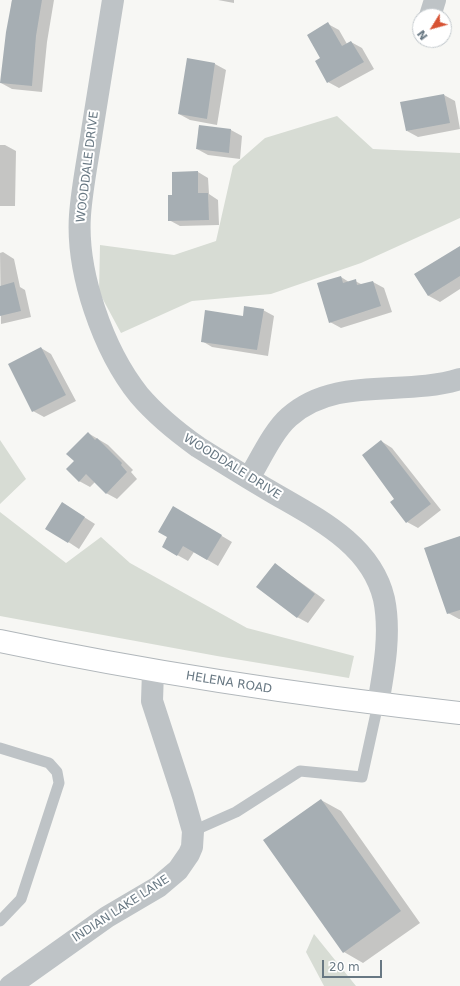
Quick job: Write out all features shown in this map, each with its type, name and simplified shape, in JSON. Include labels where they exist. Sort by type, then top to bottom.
[{"type":"main road","name":"HELENA ROAD","points":[[0,642],[153,670],[302,694],[460,713]]},
{"type":"street","name":"WOODDALE DRIVE","points":[[114,0],[80,215],[82,266],[99,322],[124,373],[140,395],[178,432],[342,535],[368,563],[381,591],[386,615],[386,648],[378,704]]},
{"type":"street","points":[[249,478],[288,418],[305,405],[324,396],[348,391],[407,387],[451,382],[460,379]]},
{"type":"street","name":"INDIAN LAKE LANE","points":[[10,986],[78,936],[171,878],[189,854],[192,847],[193,831],[184,796],[152,702],[153,670]]},
{"type":"lane","points":[[193,831],[236,812],[300,771],[362,777],[378,704]]},
{"type":"lane","points":[[0,748],[48,763],[57,772],[59,783],[21,899],[0,920]]},
{"type":"shaded area","points":[[337,116],[373,149],[460,153],[460,218],[361,263],[271,294],[192,301],[121,333],[99,292],[100,245],[174,255],[216,241],[233,166],[265,138]]},
{"type":"shaded area","points":[[0,440],[26,479],[0,504]]},
{"type":"shaded area","points":[[0,512],[66,563],[101,537],[130,563],[247,628],[354,656],[349,678],[217,656],[0,616]]},
{"type":"shaded area","points":[[314,934],[356,986],[324,986],[306,952]]},
{"type":"building","points":[[12,0],[42,0],[36,36],[32,86],[0,83],[6,32]]},
{"type":"building","points":[[328,22],[342,46],[351,41],[364,62],[327,83],[315,61],[320,58],[307,35]]},
{"type":"building","points":[[187,58],[215,63],[207,119],[178,114]]},
{"type":"building","points":[[444,94],[450,123],[406,131],[400,102]]},
{"type":"building","points":[[199,125],[231,129],[229,153],[196,149]]},
{"type":"building","points":[[198,171],[198,193],[208,193],[209,220],[168,221],[168,195],[172,195],[172,172]]},
{"type":"building","points":[[460,246],[460,276],[428,296],[414,274]]},
{"type":"building","points":[[341,276],[343,283],[356,279],[357,285],[373,281],[381,306],[329,323],[317,283]]},
{"type":"building","points":[[14,282],[21,311],[0,316],[0,286]]},
{"type":"building","points":[[244,306],[264,309],[257,350],[201,342],[205,310],[243,316]]},
{"type":"building","points":[[41,347],[66,395],[32,412],[8,364]]},
{"type":"building","points":[[88,432],[95,440],[97,438],[122,463],[121,465],[127,472],[106,494],[86,474],[79,482],[66,469],[74,461],[66,454]]},
{"type":"building","points":[[381,440],[431,504],[406,523],[390,502],[394,499],[362,455]]},
{"type":"building","points":[[62,502],[85,517],[68,543],[45,529]]},
{"type":"building","points":[[173,506],[222,535],[207,560],[183,546],[177,556],[162,547],[167,537],[158,532]]},
{"type":"building","points":[[460,536],[460,610],[447,614],[424,548]]},
{"type":"building","points":[[275,563],[315,594],[297,618],[256,587]]},
{"type":"building","points":[[321,799],[401,911],[343,953],[263,840]]}]
